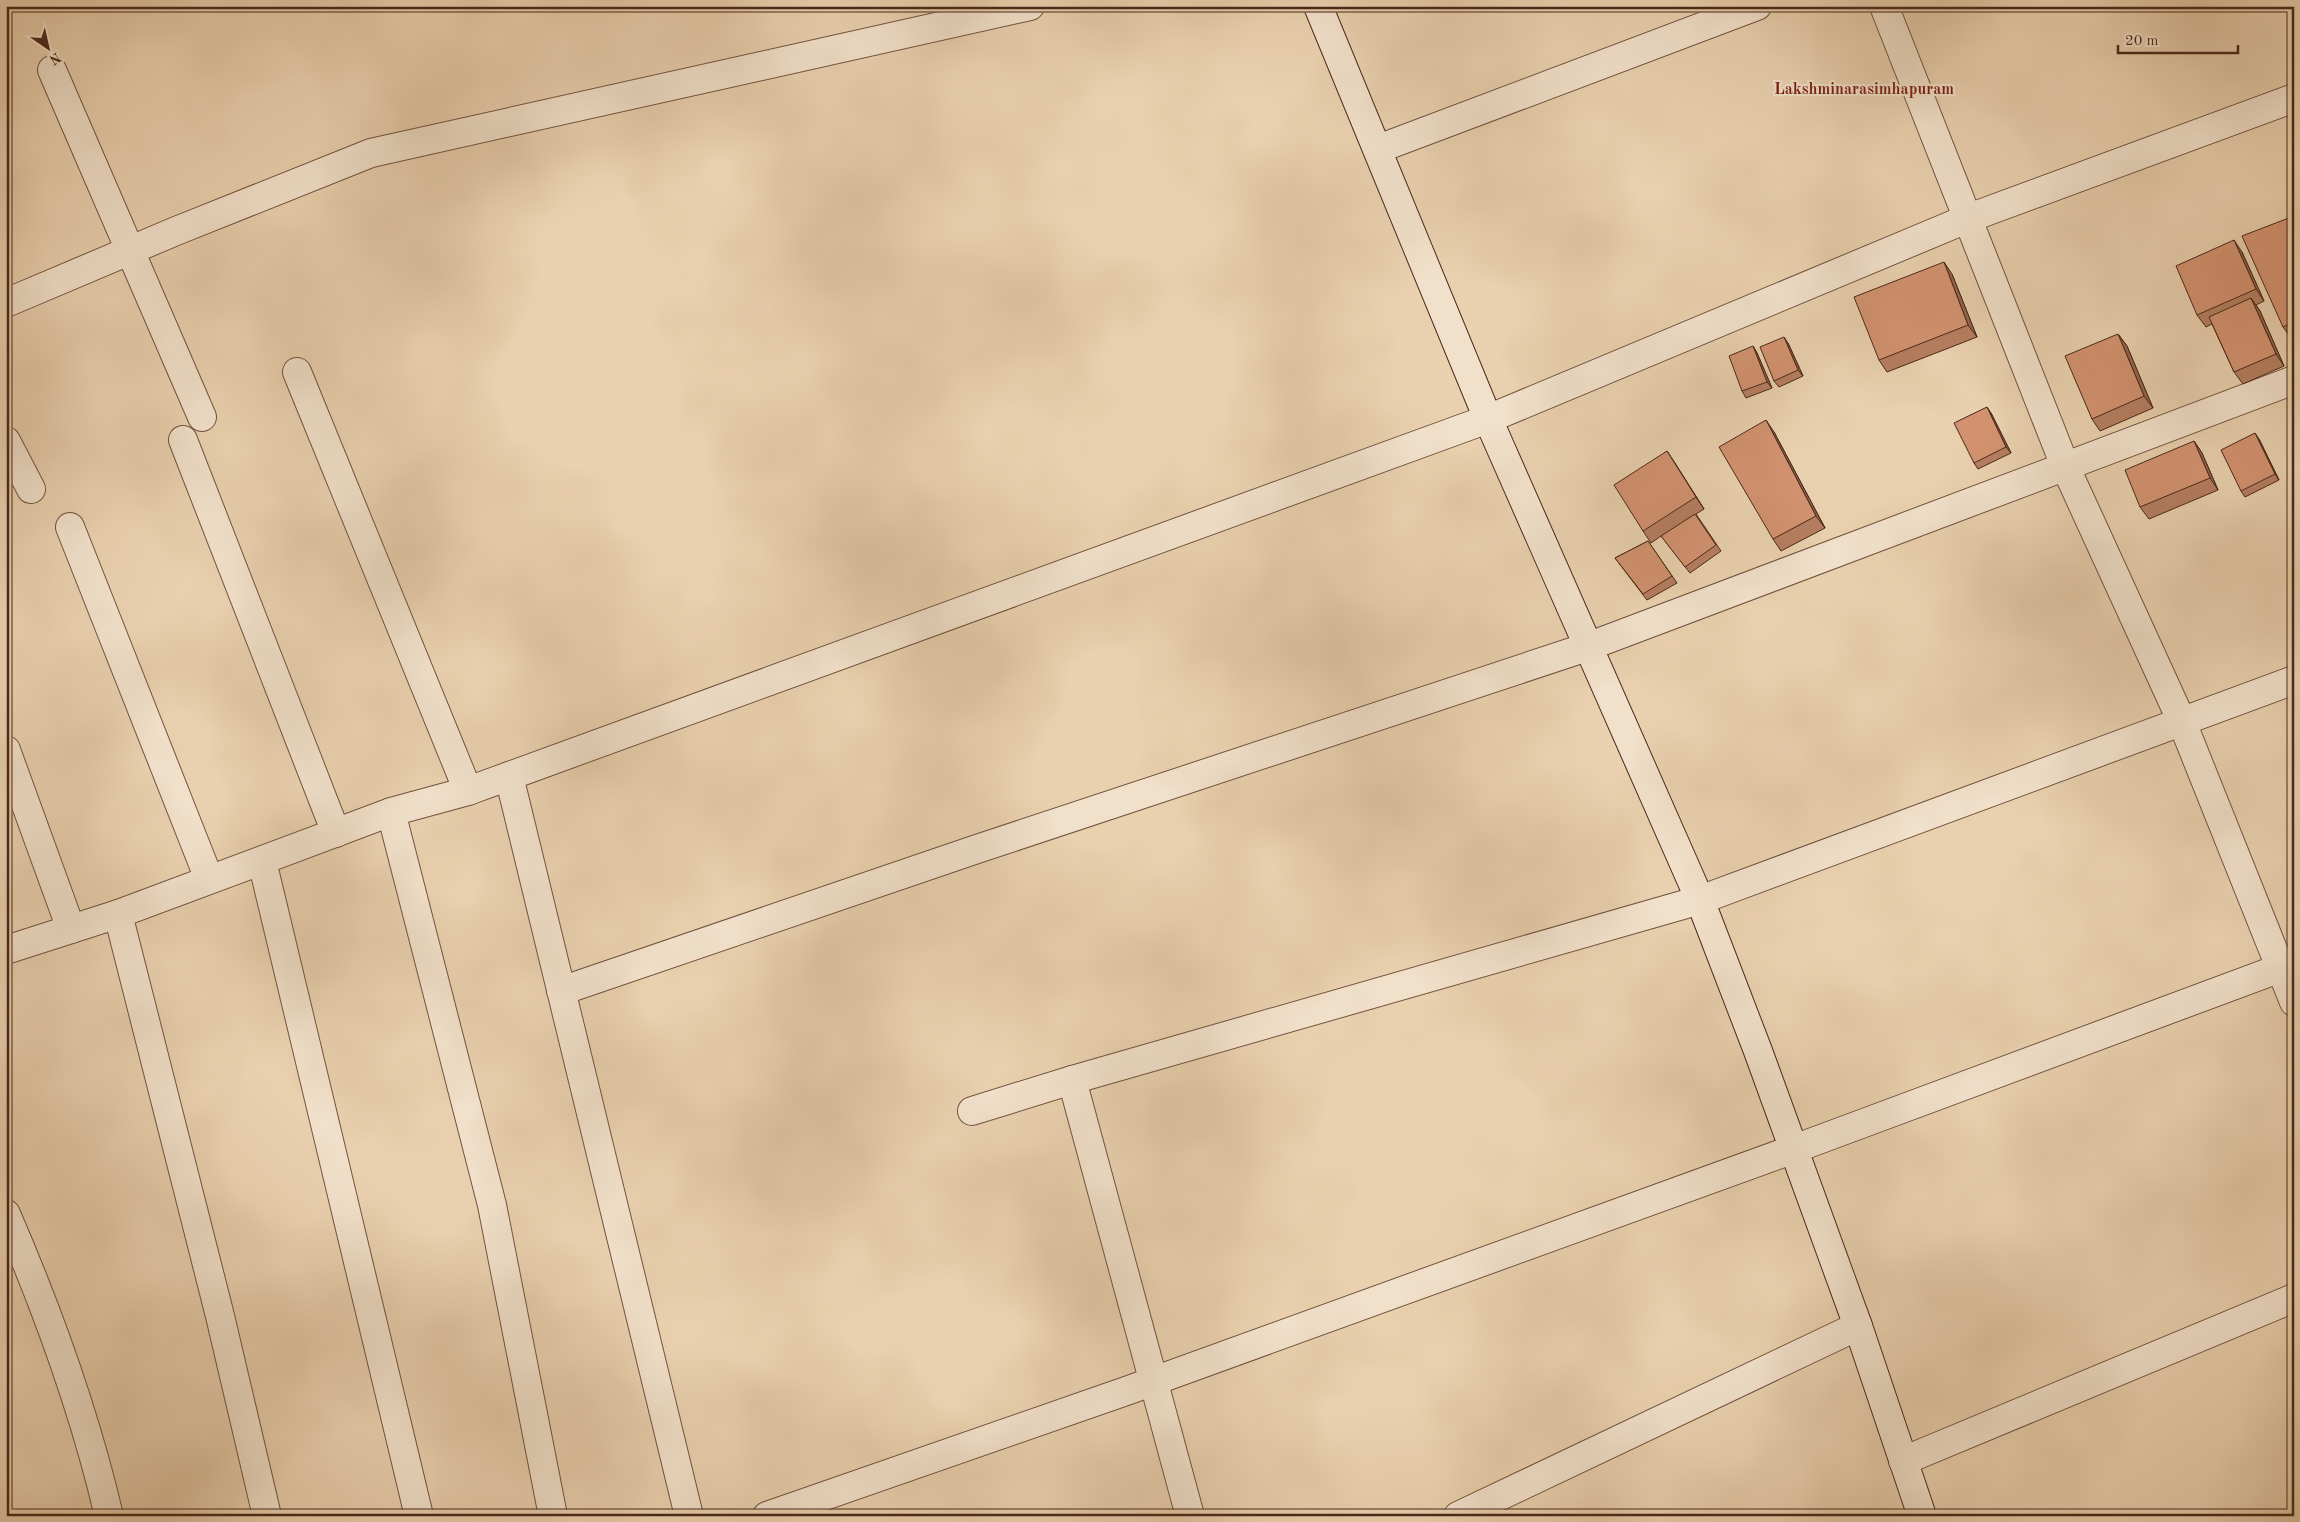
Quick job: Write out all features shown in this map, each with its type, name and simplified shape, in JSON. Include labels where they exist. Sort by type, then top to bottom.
[{"type":"street","points":[[6,303],[130,250],[371,153],[1030,6]]},
{"type":"street","points":[[1318,6],[1488,419],[1700,900],[1794,1149],[1858,1326],[1922,1516]]},
{"type":"street","points":[[1378,149],[1757,6]]},
{"type":"street","points":[[1884,6],[2066,466],[2182,722],[2287,966],[2294,1002]]},
{"type":"street","points":[[52,70],[202,417]]},
{"type":"street","points":[[6,950],[118,914],[391,812],[468,791],[1488,419],[1969,218],[2294,98]]},
{"type":"street","points":[[297,372],[468,791]]},
{"type":"street","points":[[561,991],[976,848],[1587,647],[2294,380]]},
{"type":"street","points":[[183,440],[336,833]]},
{"type":"street","points":[[6,441],[31,489]]},
{"type":"street","points":[[70,526],[209,879]]},
{"type":"street","points":[[972,1111],[1072,1080],[1700,900],[2294,680]]},
{"type":"street","points":[[6,750],[71,929]]},
{"type":"street","points":[[509,776],[689,1516]]},
{"type":"street","points":[[391,812],[492,1205],[553,1516]]},
{"type":"street","points":[[262,861],[419,1516]]},
{"type":"street","points":[[118,914],[220,1316],[268,1516]]},
{"type":"street","points":[[767,1516],[1153,1381],[1794,1149],[2287,966]]},
{"type":"street","points":[[1072,1080],[1190,1516]]},
{"type":"street","points":[[6,1214],[36,1284],[97,1466],[109,1516]]},
{"type":"street","points":[[1903,1461],[2294,1298]]},
{"type":"street","points":[[1458,1516],[1858,1326]]},
{"type":"building","points":[[2294,216],[2294,322],[2283,327],[2242,236]]},
{"type":"building","points":[[2234,240],[2256,289],[2197,315],[2176,266]]},
{"type":"building","points":[[1944,262],[1968,325],[1879,360],[1854,297]]},
{"type":"building","points":[[2251,298],[2276,354],[2234,372],[2209,317]]},
{"type":"building","points":[[2118,334],[2144,396],[2092,419],[2065,356]]},
{"type":"building","points":[[1784,337],[1798,370],[1774,381],[1760,347]]},
{"type":"building","points":[[1753,346],[1767,382],[1742,391],[1729,356]]},
{"type":"building","points":[[1987,407],[2006,447],[1974,463],[1954,423]]},
{"type":"building","points":[[1766,420],[1816,516],[1773,539],[1719,447]]},
{"type":"building","points":[[2255,433],[2275,474],[2241,491],[2221,450]]},
{"type":"building","points":[[2194,441],[2210,478],[2140,507],[2125,470]]},
{"type":"building","points":[[1667,451],[1696,497],[1643,531],[1614,485]]},
{"type":"building","points":[[1695,514],[1716,545],[1685,567],[1661,536]]},
{"type":"building","points":[[1648,541],[1672,576],[1643,594],[1615,558]]},
{"type":"district","name":"Lakshminarasimhapuram","points":[[1864,88]]}]
